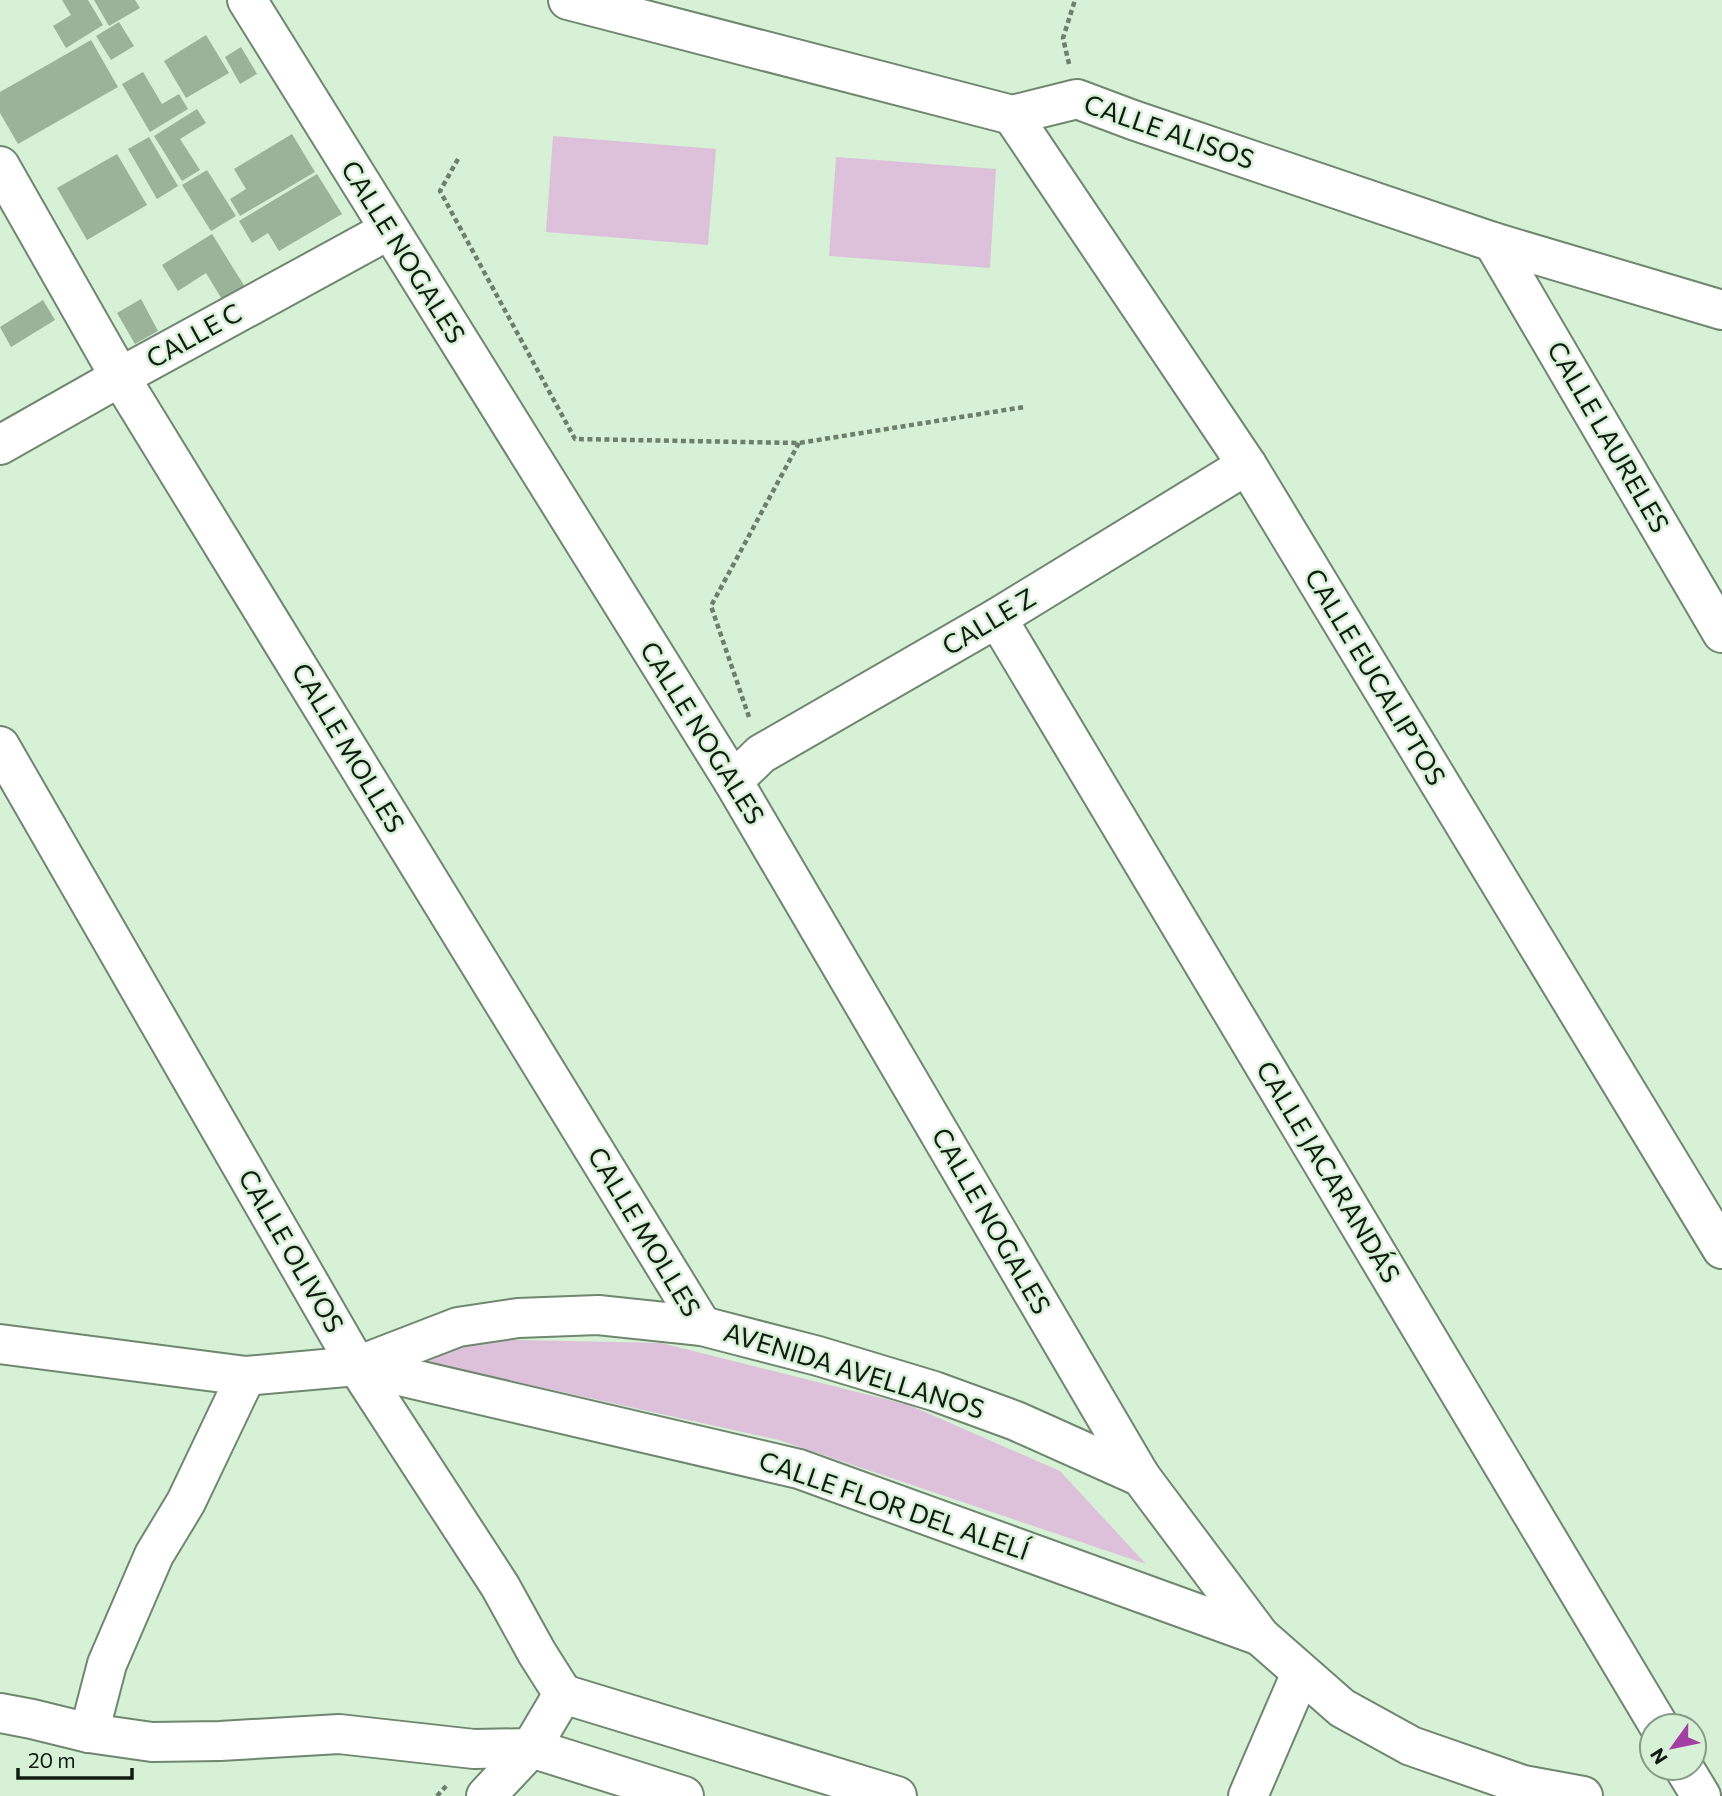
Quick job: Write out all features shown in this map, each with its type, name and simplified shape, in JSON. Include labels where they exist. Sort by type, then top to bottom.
[{"type":"street","name":"CALLE NOGALES","points":[[247,0],[733,781],[1141,1477]]},
{"type":"street","name":"CALLE ALISOS","points":[[568,0],[1012,116],[1077,99],[1493,242],[1722,310]]},
{"type":"street","name":"CALLE EUCALIPTOS","points":[[1012,116],[1247,465],[1722,1249]]},
{"type":"street","name":"CALLE MOLLES","points":[[0,166],[120,377],[702,1326]]},
{"type":"street","name":"CALLE C","points":[[0,446],[389,230]]},
{"type":"street","name":"CALLE LAURELES","points":[[1493,242],[1722,633]]},
{"type":"street","name":"CALLE Z","points":[[733,781],[761,754],[997,618],[1247,465]]},
{"type":"street","name":"CALLE JACARANDÁS","points":[[997,618],[1651,1712]]},
{"type":"street","name":"CALLE OLIVOS","points":[[0,746],[357,1366],[500,1586],[563,1694]]},
{"type":"street","name":"AVENIDA AVELLANOS","points":[[0,1344],[246,1376],[357,1366],[458,1326],[518,1318],[598,1315],[702,1326],[818,1356],[934,1391],[1016,1421],[1141,1477],[1260,1636],[1342,1709],[1411,1746],[1523,1785],[1583,1796]]},
{"type":"street","name":"CALLE FLOR DEL ALELÍ","points":[[357,1366],[799,1469],[1260,1636]]},
{"type":"street","points":[[89,1733],[107,1664],[154,1555],[187,1502],[246,1376]]},
{"type":"street","points":[[1248,1796],[1301,1673]]},
{"type":"street","points":[[486,1796],[531,1748],[563,1694],[897,1796]]},
{"type":"street","points":[[0,1713],[32,1718],[89,1733],[152,1742],[339,1734],[474,1749],[531,1748],[684,1796]]},
{"type":"path","points":[[1075,0],[1063,38],[1077,99]]},
{"type":"path","points":[[458,159],[440,191],[575,439],[799,443],[1024,407]]},
{"type":"path","points":[[761,754],[711,606],[799,443]]},
{"type":"shaded area","points":[[553,136],[716,149],[708,245],[546,232]]},
{"type":"shaded area","points":[[836,157],[996,169],[990,268],[829,256]]},
{"type":"shaded area","points":[[473,1339],[661,1343],[909,1405],[1060,1471],[1146,1564],[779,1440],[427,1362]]},
{"type":"building","points":[[62,0],[88,0],[103,25],[66,48],[53,26],[71,15]]},
{"type":"building","points":[[94,0],[135,0],[140,8],[109,26]]},
{"type":"building","points":[[119,22],[134,46],[111,60],[96,36]]},
{"type":"building","points":[[206,35],[229,73],[186,98],[164,61]]},
{"type":"building","points":[[91,40],[118,87],[18,144],[0,113],[0,92]]},
{"type":"building","points":[[241,47],[257,74],[240,84],[225,57]]},
{"type":"building","points":[[143,72],[162,104],[179,94],[188,109],[150,132],[122,84]]},
{"type":"building","points":[[197,109],[206,123],[180,139],[200,170],[182,181],[154,136]]},
{"type":"building","points":[[292,134],[315,172],[240,216],[230,199],[246,189],[234,169]]},
{"type":"building","points":[[149,137],[178,186],[157,199],[128,149]]},
{"type":"building","points":[[117,154],[147,205],[87,240],[57,188]]},
{"type":"building","points":[[207,170],[236,216],[211,231],[182,185]]},
{"type":"building","points":[[317,174],[342,214],[279,251],[268,233],[252,243],[239,221]]},
{"type":"building","points":[[212,234],[245,287],[223,301],[206,273],[178,291],[162,265]]},
{"type":"building","points":[[141,299],[158,331],[135,344],[117,313]]},
{"type":"building","points":[[43,300],[55,320],[11,347],[0,327]]}]
